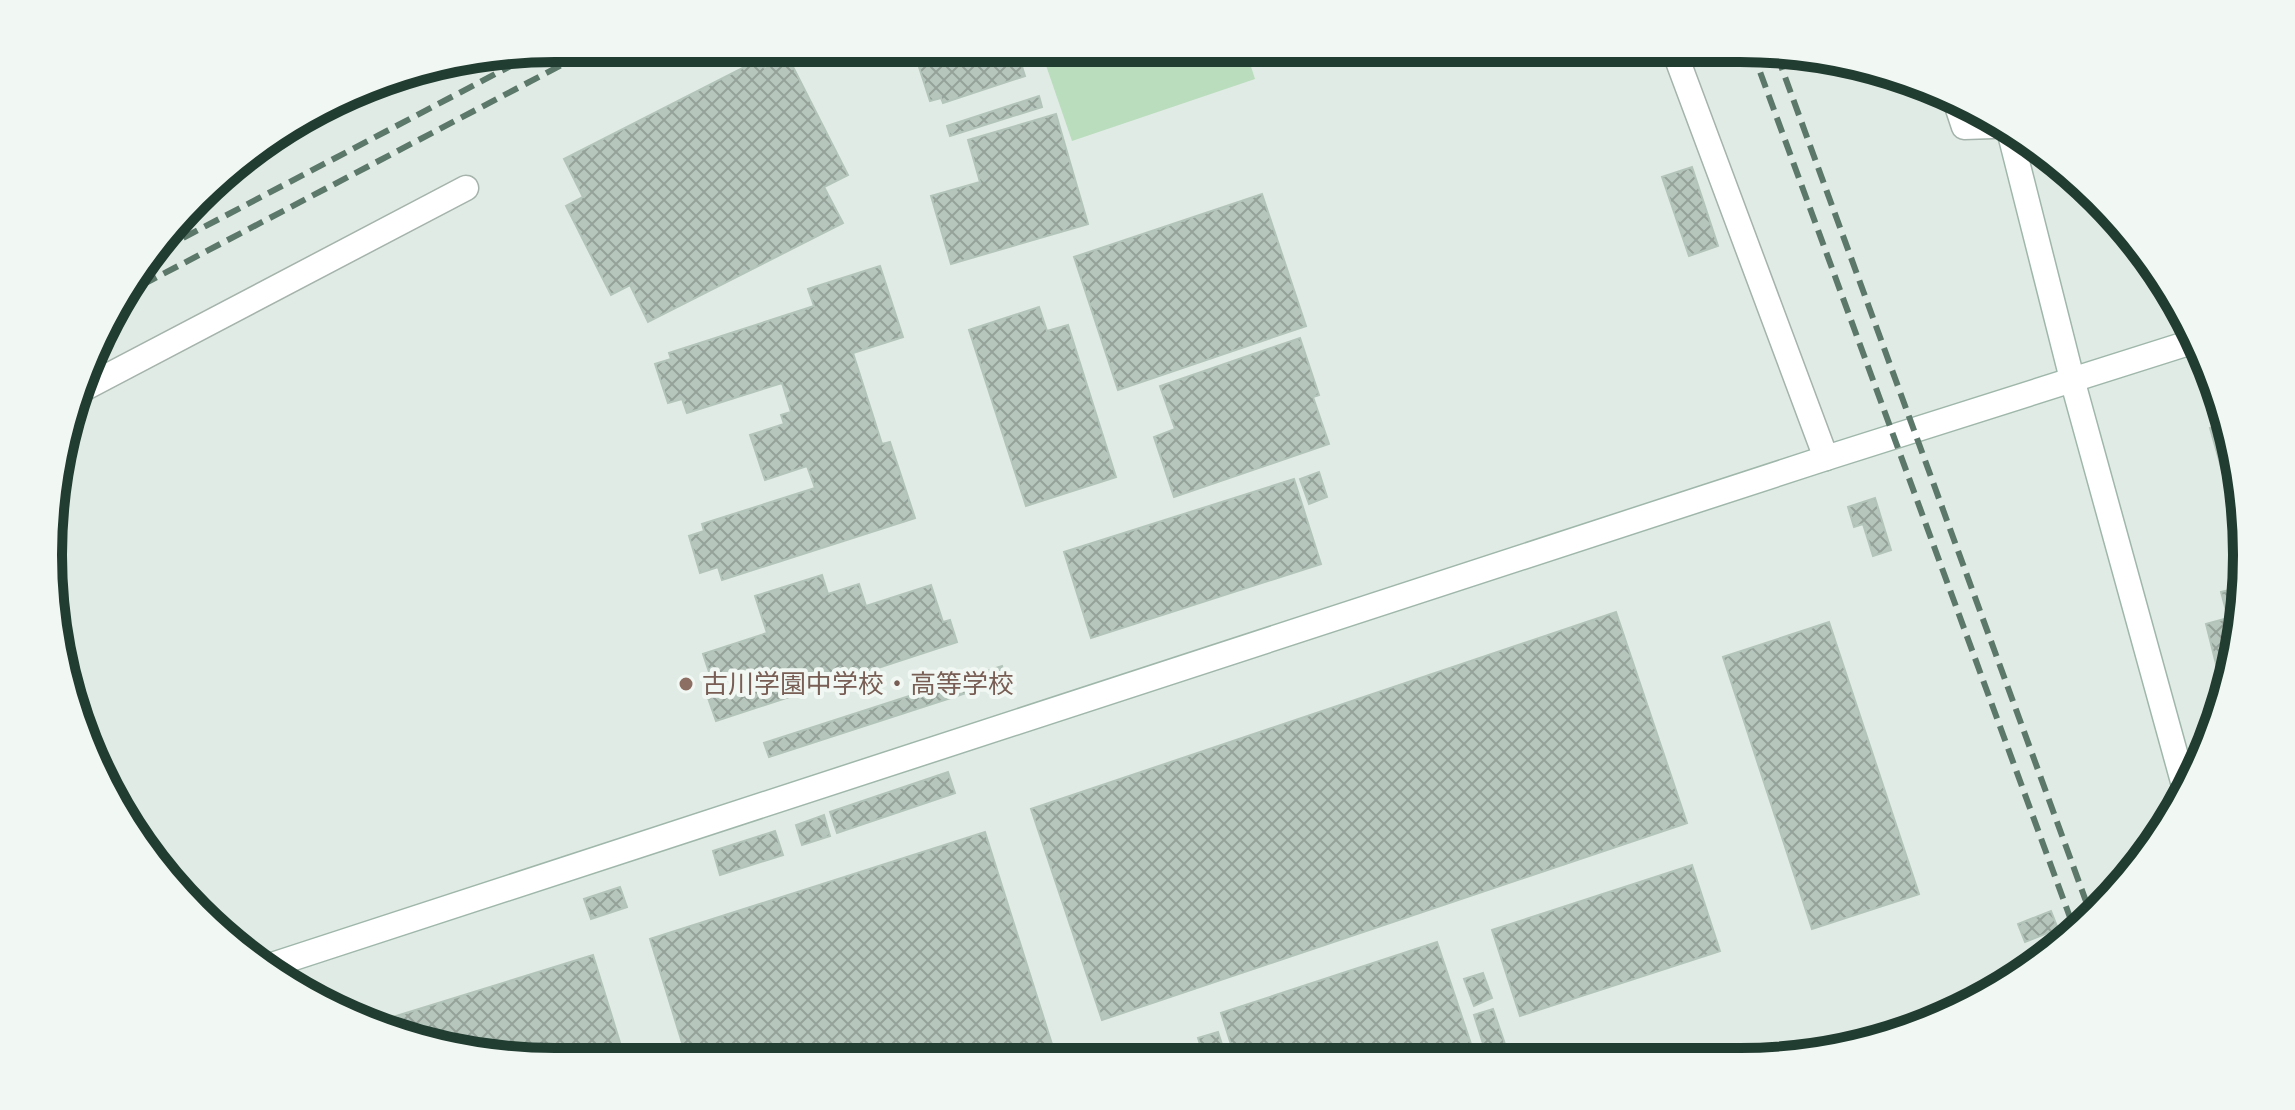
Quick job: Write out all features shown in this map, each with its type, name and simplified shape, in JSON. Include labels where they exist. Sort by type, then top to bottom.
[{"type":"street","points":[[1678,62],[1826,458]]},
{"type":"street","points":[[1960,114],[1964,127],[1984,126]]},
{"type":"street","points":[[2013,144],[2072,379],[2181,775]]},
{"type":"street","points":[[93,384],[466,188]]},
{"type":"street","points":[[278,963],[1826,458],[2185,344]]},
{"type":"green space","points":[[1045,62],[1250,62],[1255,79],[1072,141]]},
{"type":"building","points":[[754,62],[762,62],[765,69],[778,62],[791,62],[848,175],[824,187],[843,223],[648,322],[630,285],[611,295],[566,206],[583,197],[564,159]]},
{"type":"building","points":[[1021,62],[1025,76],[943,103],[941,98],[930,101],[918,64]]},
{"type":"building","points":[[1039,96],[1042,107],[950,136],[947,126]]},
{"type":"building","points":[[1056,114],[1088,224],[951,264],[931,196],[980,182],[968,140]]},
{"type":"building","points":[[1692,167],[1718,246],[1689,256],[1662,177]]},
{"type":"building","points":[[1262,194],[1306,326],[1118,390],[1074,257]]},
{"type":"building","points":[[880,266],[903,337],[853,353],[882,444],[890,442],[915,518],[722,580],[718,567],[700,573],[689,536],[704,531],[702,524],[815,488],[807,466],[765,480],[750,435],[784,424],[781,415],[791,412],[782,383],[687,413],[682,399],[668,403],[655,364],[671,359],[669,353],[814,306],[808,289]]},
{"type":"building","points":[[1039,307],[1047,331],[1068,325],[1116,477],[1026,506],[969,330]]},
{"type":"building","points":[[1300,338],[1319,395],[1313,397],[1329,444],[1174,497],[1154,437],[1175,429],[1160,386]]},
{"type":"building","points":[[2216,427],[2230,498],[2210,428]]},
{"type":"building","points":[[1319,472],[1327,497],[1309,504],[1300,479]]},
{"type":"building","points":[[1294,479],[1321,564],[1091,638],[1064,552]]},
{"type":"building","points":[[1875,498],[1891,550],[1873,556],[1863,524],[1854,527],[1848,507]]},
{"type":"building","points":[[822,575],[828,594],[859,584],[866,606],[931,585],[943,622],[950,620],[957,642],[716,721],[707,695],[716,693],[703,654],[767,633],[755,596]]},
{"type":"building","points":[[2232,589],[2224,651],[2218,674],[2206,624],[2228,618],[2221,592]]},
{"type":"building","points":[[1616,612],[1687,823],[1102,1020],[1031,809]]},
{"type":"building","points":[[1829,622],[1919,894],[1812,929],[1723,657]]},
{"type":"building","points":[[1002,666],[1006,680],[769,757],[764,743]]},
{"type":"building","points":[[948,772],[955,793],[837,833],[830,812]]},
{"type":"building","points":[[824,815],[830,836],[802,845],[796,825]]},
{"type":"building","points":[[775,831],[783,855],[720,875],[713,851]]},
{"type":"building","points":[[985,832],[1053,1048],[684,1048],[650,939]]},
{"type":"building","points":[[1692,865],[1720,951],[1520,1016],[1492,930]]},
{"type":"building","points":[[620,887],[627,907],[591,919],[584,899]]},
{"type":"building","points":[[2051,911],[2058,929],[2025,942],[2018,924]]},
{"type":"building","points":[[1437,942],[1472,1048],[1232,1048],[1221,1013]]},
{"type":"building","points":[[593,955],[622,1048],[491,1044],[427,1031],[394,1021],[393,1017]]},
{"type":"building","points":[[1483,973],[1492,998],[1474,1006],[1464,979]]},
{"type":"building","points":[[1493,1009],[1506,1047],[1484,1048],[1474,1015]]},
{"type":"building","points":[[1218,1032],[1223,1048],[1201,1048],[1198,1038]]},
{"type":"railway","points":[[143,285],[567,62]]},
{"type":"railway","points":[[1757,63],[2071,920]]},
{"type":"railway","points":[[174,243],[515,64]]},
{"type":"railway","points":[[1780,64],[2087,905]]},
{"type":"place","name":"古川学園中学校・高等学校","points":[[686,684]]}]
